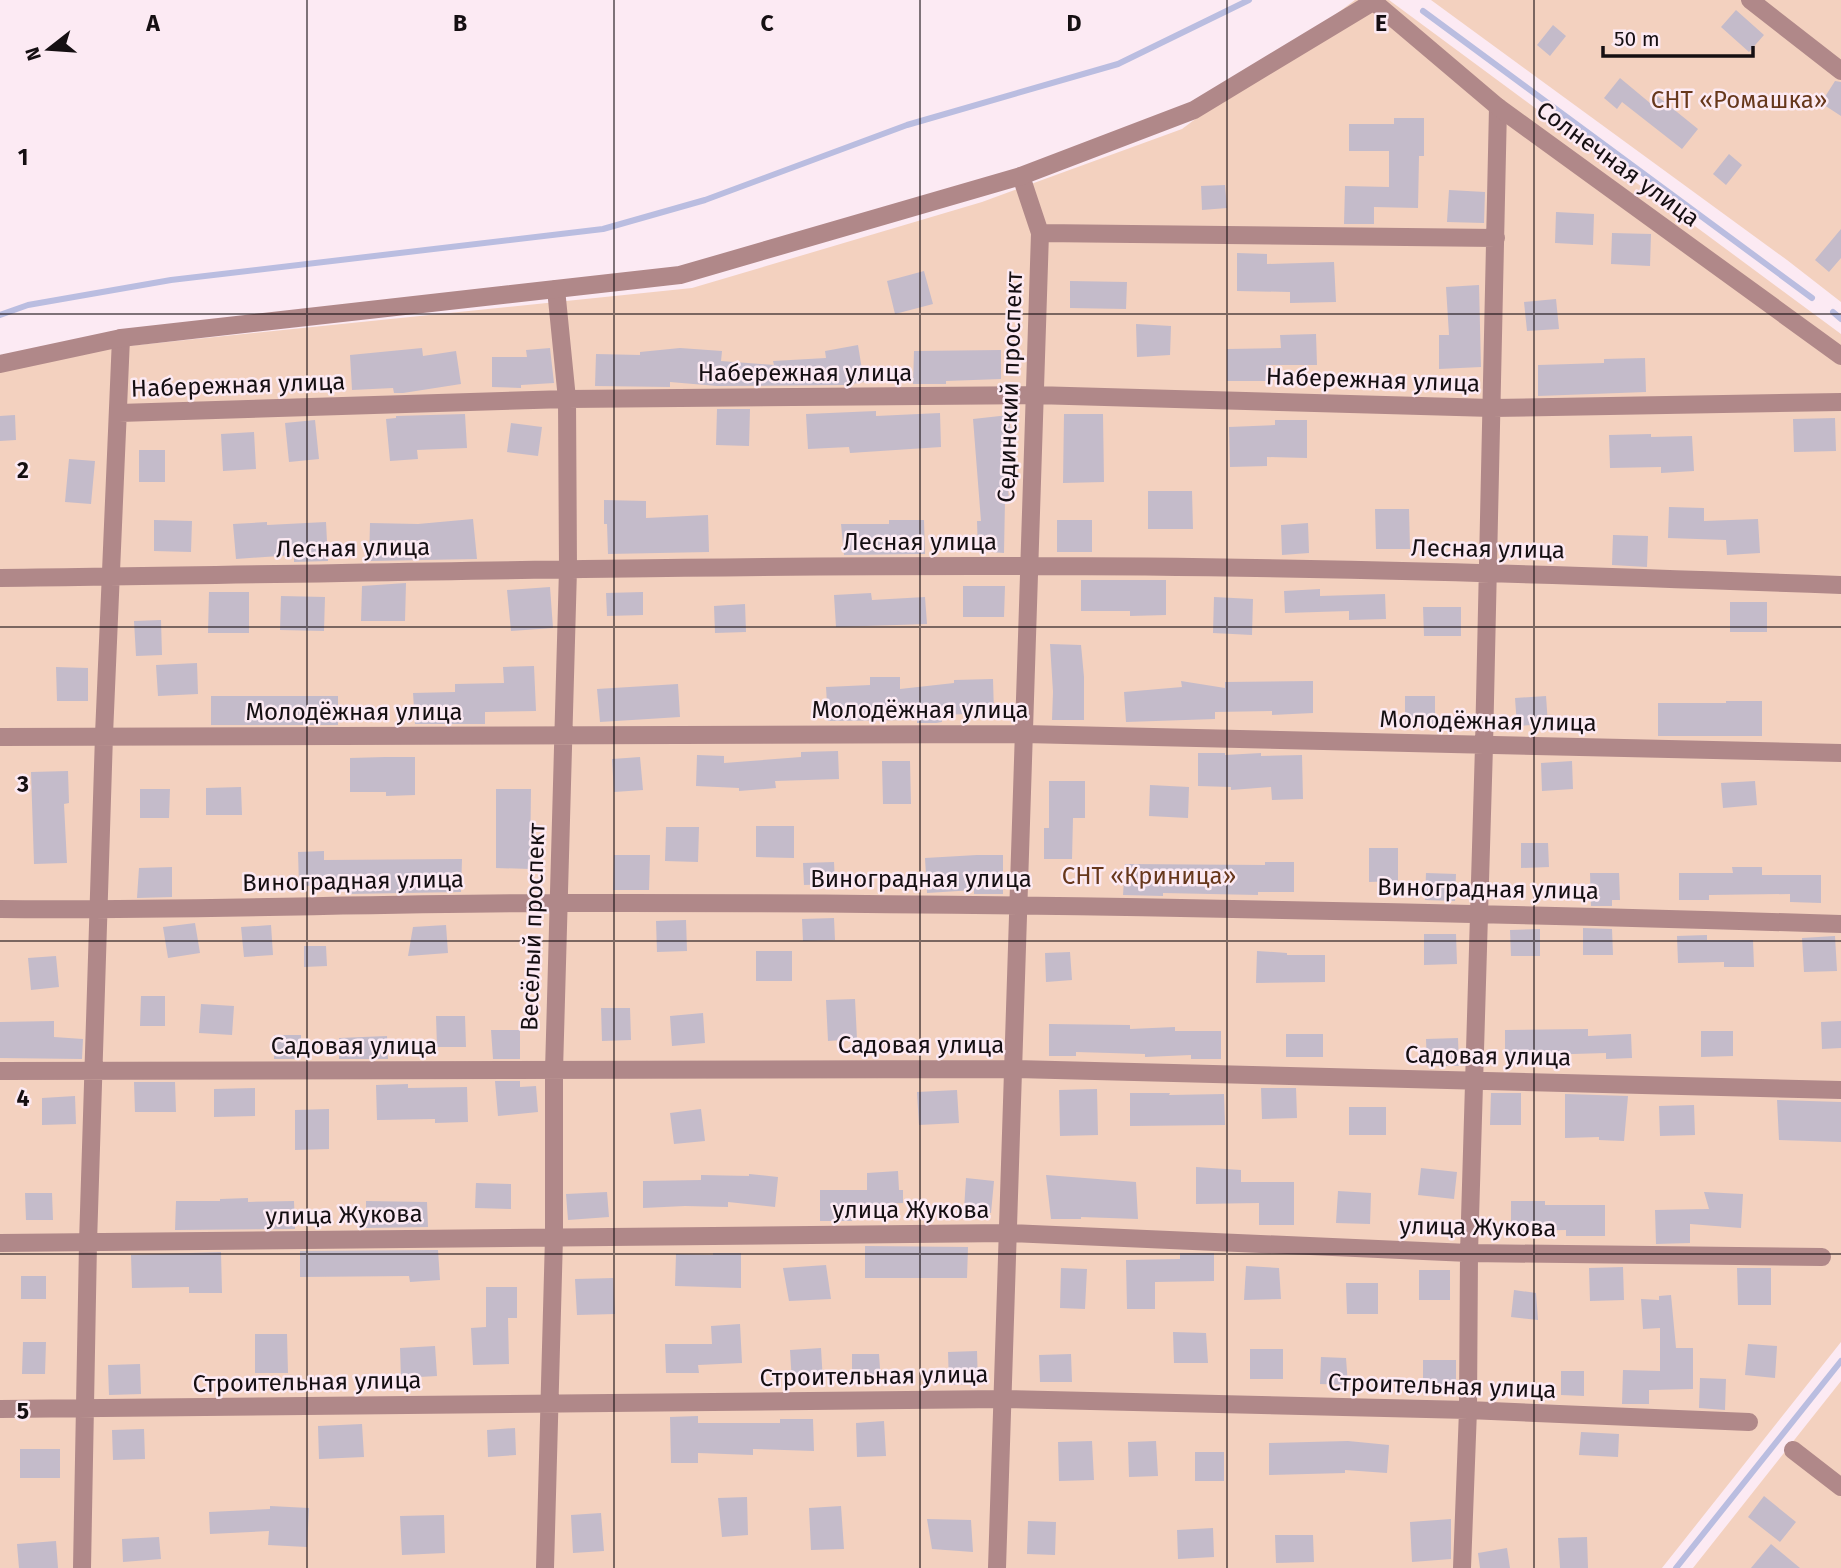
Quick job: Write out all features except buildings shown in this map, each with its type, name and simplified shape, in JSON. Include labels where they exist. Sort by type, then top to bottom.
[{"type":"street","points":[[1750,0],[1841,71]]},
{"type":"street","points":[[0,365],[121,338],[680,275],[1021,176],[1194,110],[1375,1]]},
{"type":"street","name":"Солнечная улица","points":[[1375,1],[1498,107],[1841,356]]},
{"type":"street","points":[[1462,1568],[1468,1410],[1469,1253],[1484,746],[1498,107]]},
{"type":"street","name":"Сединский проспект","points":[[997,1568],[1040,233],[1021,176]]},
{"type":"street","points":[[1040,233],[1496,238]]},
{"type":"street","name":"Весёлый проспект","points":[[545,1568],[554,1237],[554,1070],[568,569],[567,399],[556,289]]},
{"type":"street","points":[[82,1568],[84,1409],[104,735],[121,338]]},
{"type":"street","name":"Набережная улица","points":[[119,413],[567,399],[1034,395],[1492,408],[1841,402]]},
{"type":"street","name":"Лесная улица","points":[[0,578],[568,569],[1028,566],[1488,572],[1841,585]]},
{"type":"street","name":"Молодёжная улица","points":[[0,737],[1024,734],[1841,753]]},
{"type":"street","name":"Виноградная улица","points":[[0,909],[559,903],[1020,904],[1479,913],[1841,924]]},
{"type":"street","name":"Садовая улица","points":[[0,1071],[1014,1069],[1841,1090]]},
{"type":"street","name":"улица Жукова","points":[[0,1243],[1009,1233],[1469,1253],[1822,1257]]},
{"type":"street","name":"Строительная улица","points":[[0,1409],[1003,1399],[1468,1410],[1749,1422]]},
{"type":"street","points":[[1793,1450],[1841,1487]]},
{"type":"green space","name":"СНТ «Криница»","points":[[1355,0],[1389,0],[1841,334],[1841,1342],[1662,1568],[0,1568],[0,369],[89,350],[692,288],[982,202],[1182,129]]},
{"type":"green space","name":"СНТ «Ромашка»","points":[[1431,0],[1841,0],[1841,302],[1787,260]]},
{"type":"green space","points":[[1841,1381],[1841,1568],[1693,1568]]},
{"type":"waterway","points":[[0,315],[28,305],[171,280],[603,229],[705,200],[907,125],[1118,64],[1249,0]]},
{"type":"waterway","points":[[1423,11],[1812,298]]},
{"type":"waterway","points":[[1833,312],[1841,319]]},
{"type":"waterway","points":[[1676,1568],[1841,1361]]}]
